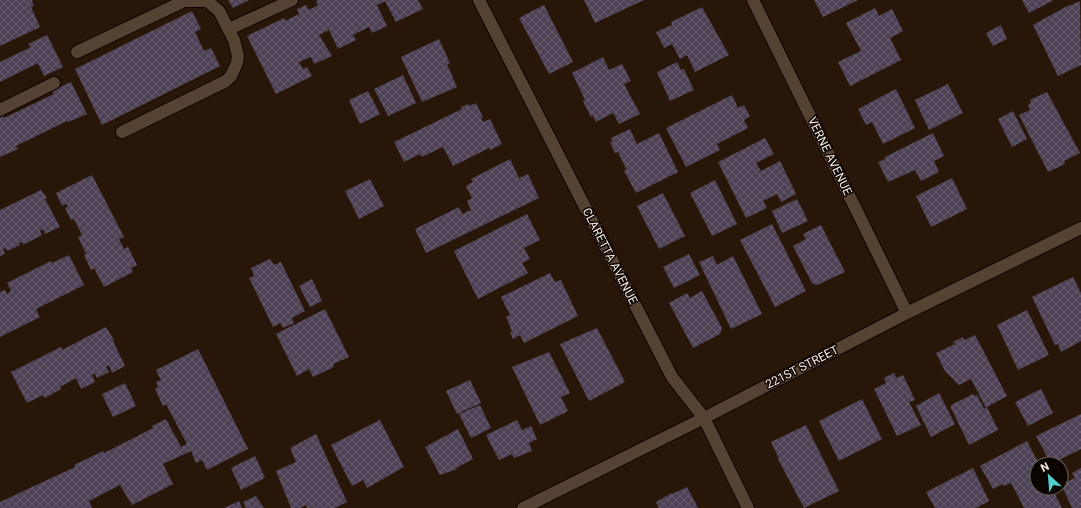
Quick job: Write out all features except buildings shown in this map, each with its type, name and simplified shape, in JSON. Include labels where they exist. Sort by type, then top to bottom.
[{"type":"street","points":[[228,29],[292,0]]},
{"type":"street","name":"CLARETTA AVENUE","points":[[479,0],[672,377],[704,418],[748,508]]},
{"type":"street","name":"VERNE AVENUE","points":[[753,0],[907,313]]},
{"type":"street","points":[[76,52],[184,1],[207,1],[219,11],[234,40],[238,56],[237,63],[231,76],[226,80],[122,132]]},
{"type":"street","points":[[0,110],[54,83]]},
{"type":"street","name":"221ST STREET","points":[[523,508],[704,418],[907,313],[1081,228]]}]
